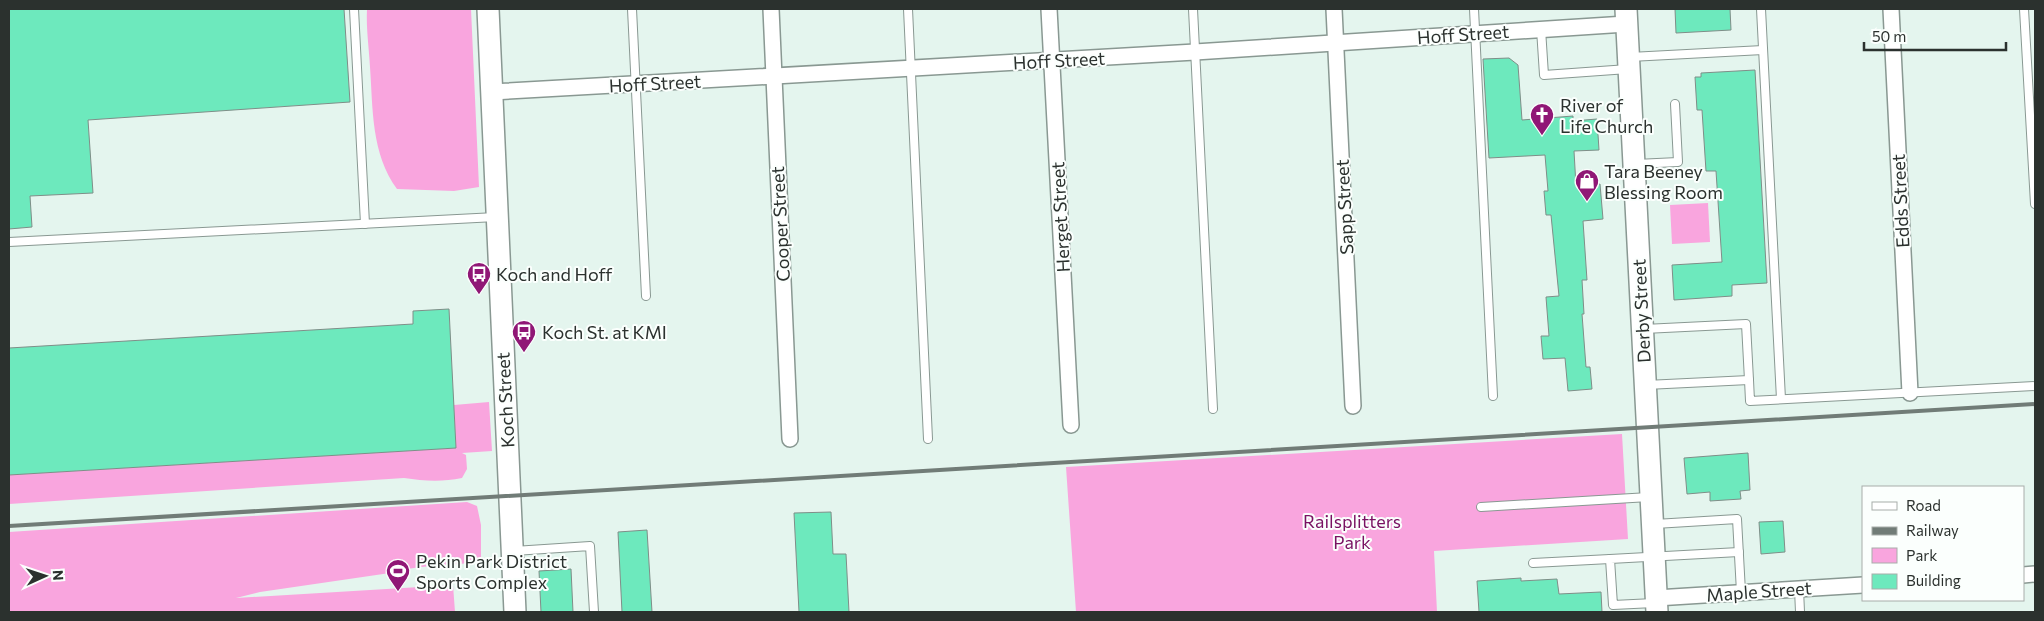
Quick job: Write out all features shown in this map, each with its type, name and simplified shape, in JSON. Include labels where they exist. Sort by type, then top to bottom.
[{"type":"street","name":"Koch Street","points":[[488,9],[515,612]]},
{"type":"street","name":"Cooper Street","points":[[771,9],[790,438]]},
{"type":"street","name":"Herget Street","points":[[1050,9],[1071,425]]},
{"type":"street","name":"Sapp Street","points":[[1334,9],[1354,406]]},
{"type":"street","name":"Edds Street","points":[[1891,9],[1910,393]]},
{"type":"street","name":"Hoff Street","points":[[492,92],[1052,61],[1475,34],[1541,29],[1626,16]]},
{"type":"street","name":"Derby Street","points":[[1626,16],[1657,604]]},
{"type":"street","name":"Maple Street","points":[[1657,604],[1741,592],[1862,585]]},
{"type":"lane","points":[[354,9],[365,224]]},
{"type":"lane","points":[[632,9],[646,296]]},
{"type":"lane","points":[[908,9],[928,439]]},
{"type":"lane","points":[[1193,9],[1213,409]]},
{"type":"lane","points":[[1474,9],[1493,396]]},
{"type":"lane","points":[[1761,9],[1781,399]]},
{"type":"lane","points":[[2024,9],[2035,204]]},
{"type":"lane","points":[[1541,29],[1544,75],[1628,63],[1763,50]]},
{"type":"lane","points":[[1634,164],[1678,162],[1675,104]]},
{"type":"lane","points":[[9,242],[496,217]]},
{"type":"lane","points":[[1642,329],[1746,324],[1750,401],[2035,386]]},
{"type":"lane","points":[[1645,385],[1749,380]]},
{"type":"lane","points":[[1481,507],[1651,497]]},
{"type":"lane","points":[[1653,524],[1737,520],[1741,592]]},
{"type":"lane","points":[[512,551],[590,546],[594,612]]},
{"type":"lane","points":[[1533,564],[1739,552]]},
{"type":"lane","points":[[1610,559],[1613,605],[1657,604]]},
{"type":"lane","points":[[1799,589],[1800,612]]},
{"type":"green space","points":[[367,9],[471,9],[479,187],[454,191],[397,189],[388,175],[378,146],[373,115]]},
{"type":"green space","points":[[1708,203],[1710,242],[1672,244],[1670,205]]},
{"type":"green space","points":[[489,402],[492,451],[462,453],[466,455],[467,469],[462,478],[433,481],[404,478],[9,504],[9,475],[456,448],[454,405]]},
{"type":"green space","name":"Railsplitters Park","points":[[1622,434],[1628,539],[1434,551],[1437,612],[1076,612],[1066,467]]},
{"type":"green space","points":[[467,502],[477,506],[481,525],[481,561],[412,568],[390,573],[260,592],[236,598],[453,585],[455,612],[9,612],[9,532]]},
{"type":"building","points":[[9,9],[344,9],[350,102],[88,120],[93,193],[30,196],[32,227],[9,229]]},
{"type":"building","points":[[1675,9],[1730,9],[1731,30],[1676,33]]},
{"type":"building","points":[[1509,58],[1518,65],[1522,120],[1573,116],[1573,121],[1597,119],[1599,150],[1574,151],[1576,186],[1600,184],[1603,219],[1583,221],[1587,280],[1582,280],[1584,314],[1582,314],[1586,367],[1590,367],[1592,389],[1568,391],[1565,358],[1543,359],[1541,336],[1549,336],[1546,297],[1559,296],[1551,215],[1546,215],[1544,191],[1548,191],[1545,155],[1489,158],[1483,59]]},
{"type":"building","points":[[1755,70],[1767,283],[1732,285],[1732,296],[1674,300],[1672,265],[1722,262],[1716,171],[1706,171],[1702,110],[1697,110],[1695,77],[1701,77],[1701,73]]},
{"type":"building","points":[[449,309],[456,448],[9,475],[9,348],[413,324],[413,311]]},
{"type":"building","points":[[1748,453],[1750,490],[1740,491],[1741,499],[1710,501],[1710,492],[1687,494],[1684,458]]},
{"type":"building","points":[[831,512],[833,554],[846,554],[849,612],[799,612],[794,513]]},
{"type":"building","points":[[1783,521],[1785,552],[1761,554],[1759,522]]},
{"type":"building","points":[[647,530],[652,612],[622,612],[618,532]]},
{"type":"building","points":[[571,569],[573,612],[541,612],[539,571]]},
{"type":"building","points":[[1521,578],[1521,581],[1557,579],[1559,594],[1601,592],[1602,612],[1479,612],[1477,581]]},
{"type":"railway","points":[[9,526],[2035,404]]},
{"type":"place","name":"River of Life Church","points":[[1542,136]]},
{"type":"place","name":"Tara Beeney Blessing Room","points":[[1587,202]]},
{"type":"place","name":"Koch and Hoff","points":[[479,295]]},
{"type":"place","name":"Koch St. at KMI","points":[[524,353]]},
{"type":"place","name":"Pekin Park District Sports Complex","points":[[398,592]]}]
